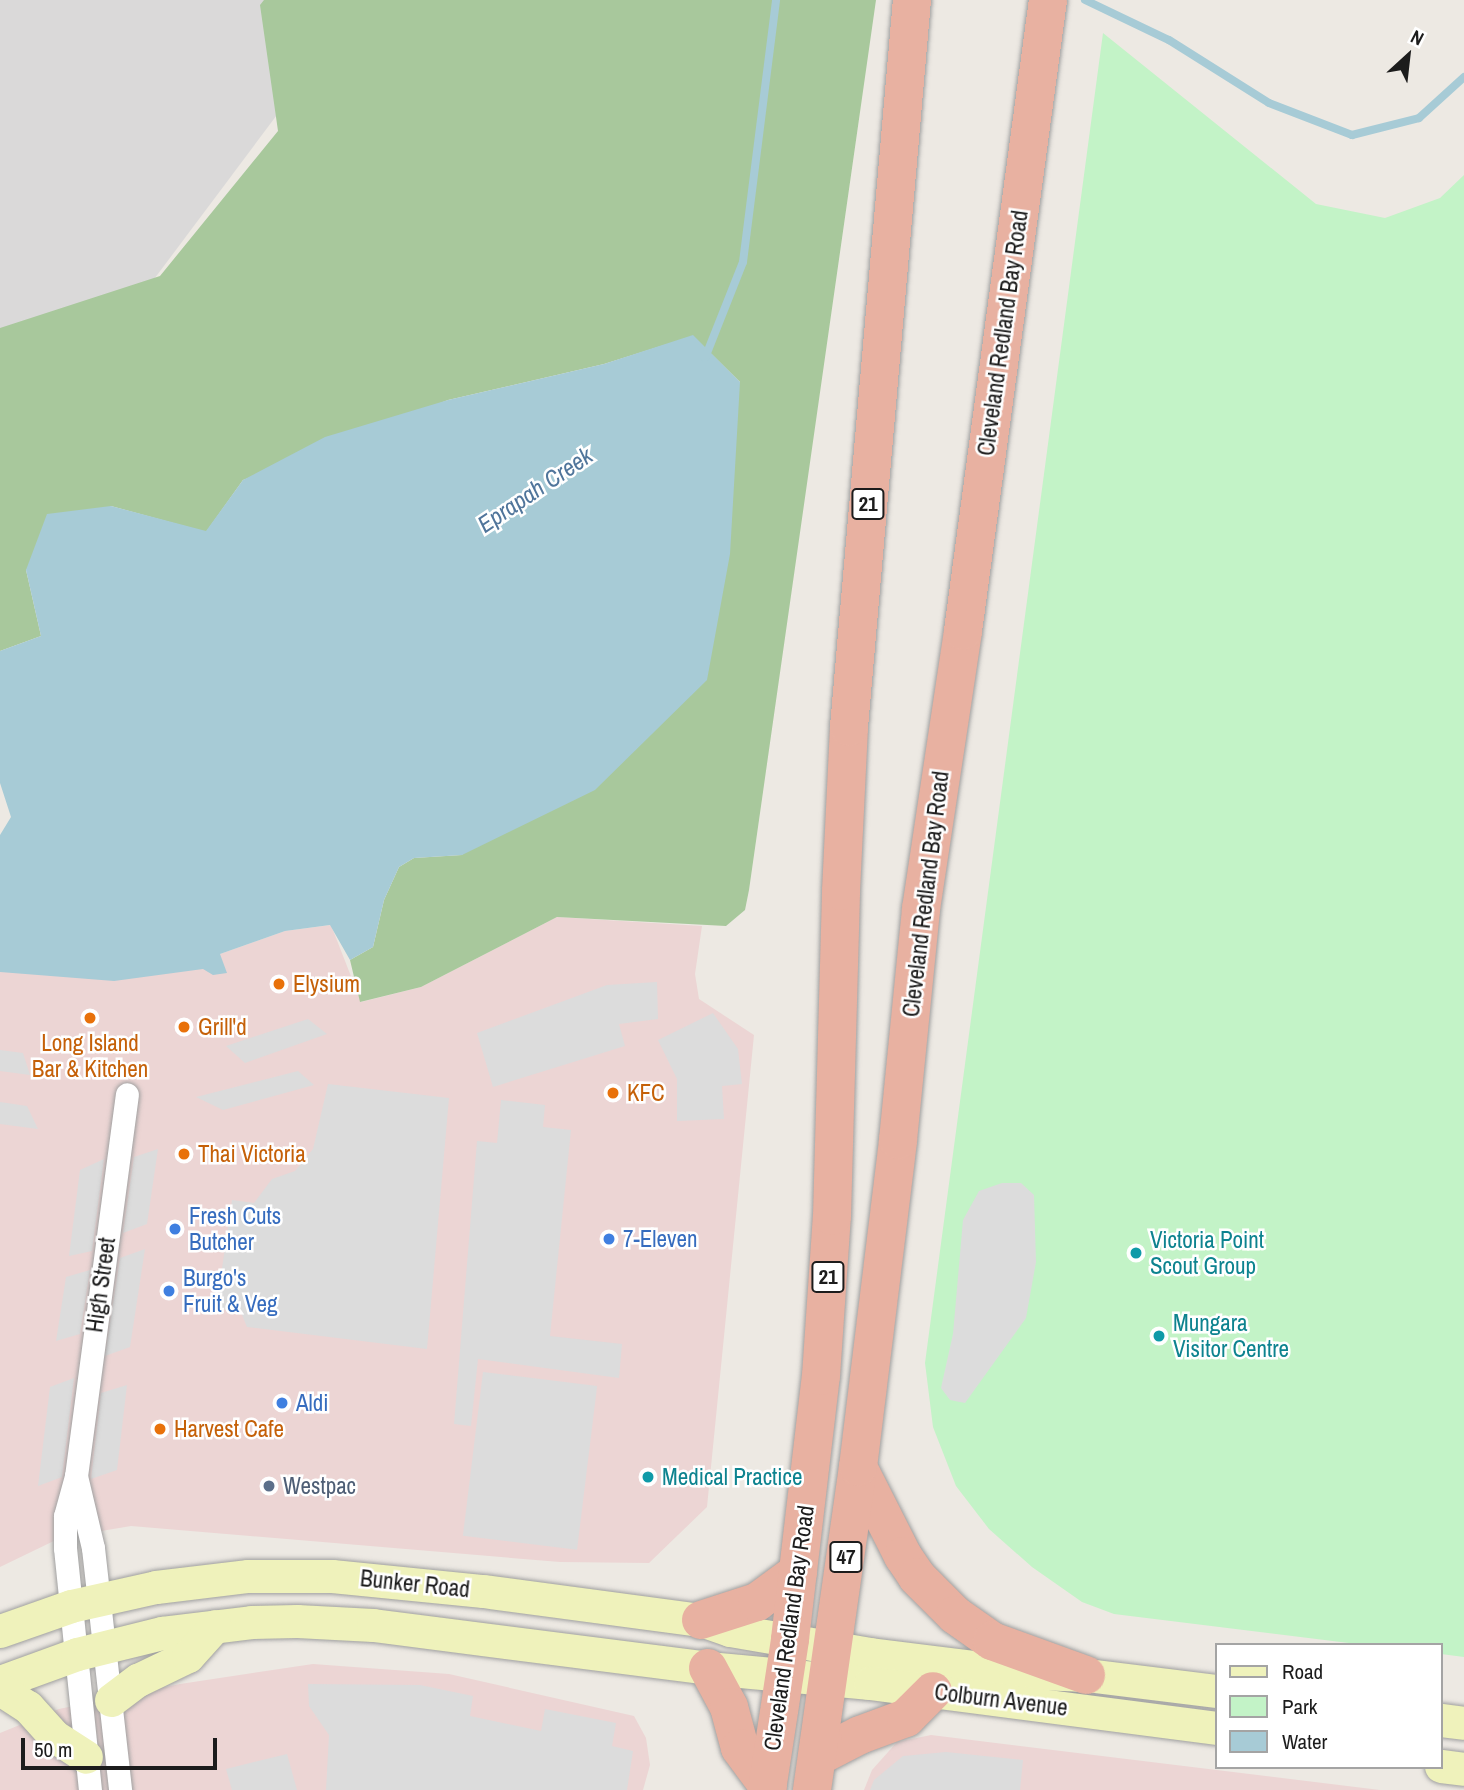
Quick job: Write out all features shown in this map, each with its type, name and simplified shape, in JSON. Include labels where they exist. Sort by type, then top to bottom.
[{"type":"highway","name":"Cleveland Redland Bay Road","points":[[815,1773],[858,1466],[898,1140],[921,909],[965,617],[1048,0]]},
{"type":"highway","name":"Cleveland Redland Bay Road","points":[[767,1788],[787,1657],[821,1376],[832,1216],[841,891],[849,727],[910,14]]},
{"type":"highway","points":[[858,1466],[910,1566],[955,1615],[992,1641],[1086,1675]]},
{"type":"highway","points":[[701,1620],[757,1602],[798,1572]]},
{"type":"highway","points":[[708,1668],[729,1707],[740,1748],[767,1788]]},
{"type":"highway","points":[[815,1773],[860,1735],[906,1718],[933,1691]]},
{"type":"main road","name":"Bunker Road","points":[[0,1631],[85,1602],[206,1580],[291,1574],[377,1579],[701,1620],[730,1630],[787,1657]]},
{"type":"main road","name":"Bunker Road","points":[[0,1682],[91,1650],[215,1626],[297,1620],[373,1625],[708,1668],[787,1657]]},
{"type":"main road","points":[[111,1700],[138,1680],[188,1656],[215,1626]]},
{"type":"main road","name":"Colburn Avenue","points":[[787,1657],[830,1663],[1086,1675],[1216,1691]]},
{"type":"main road","name":"Colburn Avenue","points":[[830,1663],[933,1691],[1216,1728]]},
{"type":"main road","points":[[0,1689],[28,1707],[54,1736],[86,1757]]},
{"type":"main road","points":[[1443,1720],[1464,1723]]},
{"type":"main road","points":[[1443,1766],[1464,1769]]},
{"type":"street","name":"High Street","points":[[91,1650],[85,1602],[91,1536],[76,1476],[127,1094]]},
{"type":"street","points":[[91,1650],[111,1700],[120,1790]]},
{"type":"street","points":[[90,1790],[86,1757],[91,1650]]},
{"type":"shaded area","points":[[0,0],[363,0],[104,346],[0,420]]},
{"type":"shaded area","points":[[557,917],[702,926],[695,974],[699,999],[754,1035],[707,1507],[649,1563],[560,1562],[131,1526],[60,1538],[0,1567],[0,951],[220,954],[285,931],[331,925],[361,1002],[421,987]]},
{"type":"shaded area","points":[[657,982],[658,1019],[619,1024],[625,1046],[493,1087],[477,1033],[607,985]]},
{"type":"shaded area","points":[[713,1013],[738,1049],[742,1084],[722,1086],[724,1119],[677,1121],[677,1079],[658,1040]]},
{"type":"shaded area","points":[[308,1019],[327,1034],[245,1063],[226,1046]]},
{"type":"shaded area","points":[[0,1050],[23,1053],[30,1075],[0,1071]]},
{"type":"shaded area","points":[[298,1071],[314,1085],[223,1110],[196,1097]]},
{"type":"shaded area","points":[[328,1084],[449,1098],[427,1349],[247,1327],[240,1310],[216,1309],[232,1200],[254,1203],[272,1179],[295,1171],[313,1149]]},
{"type":"shaded area","points":[[501,1100],[545,1105],[543,1127],[571,1130],[550,1336],[622,1344],[619,1378],[478,1359],[471,1426],[454,1424],[477,1141],[497,1143]]},
{"type":"shaded area","points":[[0,1102],[27,1106],[38,1129],[0,1124]]},
{"type":"shaded area","points":[[158,1149],[147,1224],[123,1233],[134,1157]]},
{"type":"shaded area","points":[[104,1159],[92,1251],[69,1256],[80,1170]]},
{"type":"shaded area","points":[[1002,1183],[1021,1183],[1034,1195],[1036,1262],[1026,1318],[965,1403],[950,1400],[941,1388],[953,1334],[963,1220],[979,1191]]},
{"type":"shaded area","points":[[145,1249],[130,1347],[105,1356],[120,1258]]},
{"type":"shaded area","points":[[90,1270],[80,1334],[56,1341],[66,1277]]},
{"type":"shaded area","points":[[483,1372],[597,1386],[577,1550],[463,1536]]},
{"type":"shaded area","points":[[74,1378],[62,1477],[38,1486],[50,1387]]},
{"type":"shaded area","points":[[127,1385],[117,1470],[91,1479],[101,1393]]},
{"type":"shaded area","points":[[313,1664],[449,1674],[634,1716],[646,1738],[650,1765],[643,1790],[0,1790],[0,1733],[59,1709],[180,1684]]},
{"type":"shaded area","points":[[308,1684],[420,1685],[473,1696],[470,1716],[541,1731],[545,1709],[616,1723],[612,1746],[633,1751],[627,1790],[326,1790],[329,1735],[309,1706]]},
{"type":"shaded area","points":[[931,1735],[1380,1790],[864,1790],[872,1770],[897,1742]]},
{"type":"shaded area","points":[[946,1752],[1023,1760],[1020,1790],[870,1790],[874,1780],[903,1756]]},
{"type":"shaded area","points":[[287,1754],[297,1790],[232,1790],[226,1769]]},
{"type":"green space","points":[[264,0],[876,0],[749,890],[745,910],[726,926],[557,917],[421,987],[360,1002],[350,960],[373,947],[384,900],[399,867],[414,858],[462,855],[740,382],[693,336],[604,364],[448,400],[243,480],[206,532],[111,506],[26,570],[41,636],[0,651],[0,328],[160,276],[278,131],[260,5]]},
{"type":"green space","points":[[1103,33],[1316,204],[1385,218],[1440,198],[1464,175],[1464,1657],[1443,1654],[1443,1643],[1349,1643],[1114,1614],[1082,1602],[1032,1567],[989,1529],[956,1486],[933,1427],[925,1363]]},
{"type":"water","points":[[693,335],[740,382],[730,554],[707,680],[595,790],[462,855],[414,858],[399,867],[384,900],[373,947],[350,960],[330,925],[285,931],[220,954],[227,973],[213,975],[203,969],[114,981],[0,972],[0,835],[11,817],[0,783],[0,651],[41,636],[26,570],[47,514],[111,506],[206,531],[243,480],[325,437],[448,400],[604,364]]},
{"type":"waterway","name":"Eprapah Creek","points":[[705,358],[743,262],[776,0]]},
{"type":"waterway","name":"Eprapah Creek","points":[[1085,0],[1169,40],[1269,103],[1352,135],[1419,118],[1464,77]]},
{"type":"place","name":"Elysium","points":[[279,984]]},
{"type":"place","name":"Long Island Bar & Kitchen","points":[[90,1018]]},
{"type":"place","name":"Grill'd","points":[[184,1027]]},
{"type":"place","name":"KFC","points":[[613,1093]]},
{"type":"place","name":"Thai Victoria","points":[[184,1154]]},
{"type":"place","name":"Fresh Cuts Butcher","points":[[175,1229]]},
{"type":"place","name":"7-Eleven","points":[[609,1239]]},
{"type":"place","name":"Victoria Point Scout Group","points":[[1136,1253]]},
{"type":"place","name":"Burgo's Fruit & Veg","points":[[169,1291]]},
{"type":"place","name":"Mungara Visitor Centre","points":[[1159,1336]]},
{"type":"place","name":"Aldi","points":[[282,1403]]},
{"type":"place","name":"Harvest Cafe","points":[[160,1429]]},
{"type":"place","name":"Medical Practice","points":[[648,1477]]},
{"type":"place","name":"Westpac","points":[[269,1486]]}]
